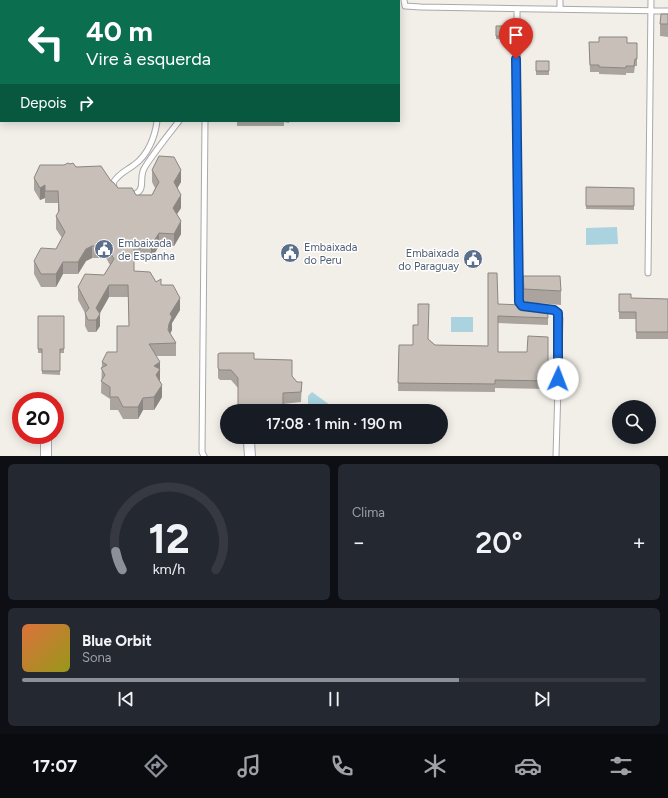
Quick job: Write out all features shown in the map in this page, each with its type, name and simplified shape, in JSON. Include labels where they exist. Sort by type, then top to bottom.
[{"type":"street","points":[[46,444],[46,456]]},
{"type":"street","points":[[249,444],[250,456]]},
{"type":"lane","points":[[560,0],[560,9]]},
{"type":"lane","points":[[648,273],[651,0]]},
{"type":"lane","points":[[403,4],[668,11]]},
{"type":"lane","points":[[517,8],[519,302],[522,306],[554,310],[558,313],[560,318],[556,456]]},
{"type":"lane","points":[[117,192],[113,183],[118,175],[135,164],[154,140],[157,122]]},
{"type":"lane","points":[[128,197],[136,194],[140,190],[143,183],[143,171],[178,122]]},
{"type":"lane","points":[[204,456],[202,452],[202,444],[205,122]]},
{"type":"lane","points":[[154,140],[164,141]]},
{"type":"lane","points":[[135,164],[143,171]]},
{"type":"water","points":[[617,227],[618,244],[586,245],[586,228]]},
{"type":"water","points":[[451,317],[473,317],[473,332],[451,332]]},
{"type":"water","points":[[312,392],[329,404],[308,404],[308,396]]},
{"type":"building","points":[[661,14],[668,14],[668,24],[660,24]]},
{"type":"building","points":[[496,26],[511,26],[511,37],[496,36]]},
{"type":"building","points":[[599,37],[627,37],[627,43],[637,43],[637,59],[635,59],[634,66],[626,66],[626,68],[599,67],[599,65],[590,65],[589,42],[599,42]]},
{"type":"building","points":[[536,61],[549,61],[549,71],[536,71]]},
{"type":"building","points":[[159,156],[174,157],[181,170],[174,182],[181,195],[173,208],[181,221],[174,234],[159,233],[151,246],[134,246],[134,271],[150,272],[156,282],[161,279],[161,285],[173,285],[180,298],[170,314],[172,317],[168,330],[176,343],[149,344],[160,362],[154,366],[160,369],[156,375],[162,385],[154,397],[143,398],[138,407],[123,407],[118,397],[110,397],[110,387],[101,381],[105,375],[101,368],[107,365],[102,362],[107,352],[117,352],[117,326],[129,326],[128,285],[109,285],[96,308],[100,314],[96,320],[88,320],[85,313],[89,308],[78,287],[85,274],[104,275],[114,259],[106,246],[92,246],[86,249],[78,262],[63,262],[56,274],[41,274],[34,261],[41,248],[56,249],[65,232],[56,216],[59,211],[58,191],[45,191],[45,185],[40,188],[34,178],[40,165],[64,165],[73,163],[76,167],[101,166],[111,181],[118,188],[132,188],[136,195],[152,195],[159,182],[152,170]]},
{"type":"building","points":[[586,187],[634,188],[634,206],[586,206]]},
{"type":"building","points":[[488,273],[497,273],[498,304],[522,305],[522,302],[547,305],[548,318],[498,316],[498,352],[527,352],[528,336],[548,337],[548,381],[495,380],[495,384],[398,383],[399,345],[413,345],[413,325],[418,325],[418,304],[429,304],[428,339],[435,345],[488,346]]},
{"type":"building","points":[[523,276],[560,276],[561,291],[524,289]]},
{"type":"building","points":[[619,294],[631,294],[631,298],[668,299],[668,332],[636,332],[636,312],[619,312]]},
{"type":"building","points":[[38,316],[64,316],[64,349],[60,349],[60,371],[42,371],[42,349],[38,349]]},
{"type":"building","points":[[254,353],[254,359],[292,360],[292,376],[297,382],[302,382],[301,392],[283,393],[283,404],[238,404],[238,378],[231,370],[220,370],[218,368],[218,354]]},
{"type":"place","name":"Embaixada de Espanha","points":[[104,249]]},
{"type":"place","name":"Embaixada do Peru","points":[[290,253]]},
{"type":"place","name":"Embaixada do Paraguay","points":[[473,259]]},
{"type":"route","points":[[516,59],[519,302],[522,306],[554,310],[558,313],[560,318],[558,379]]}]
